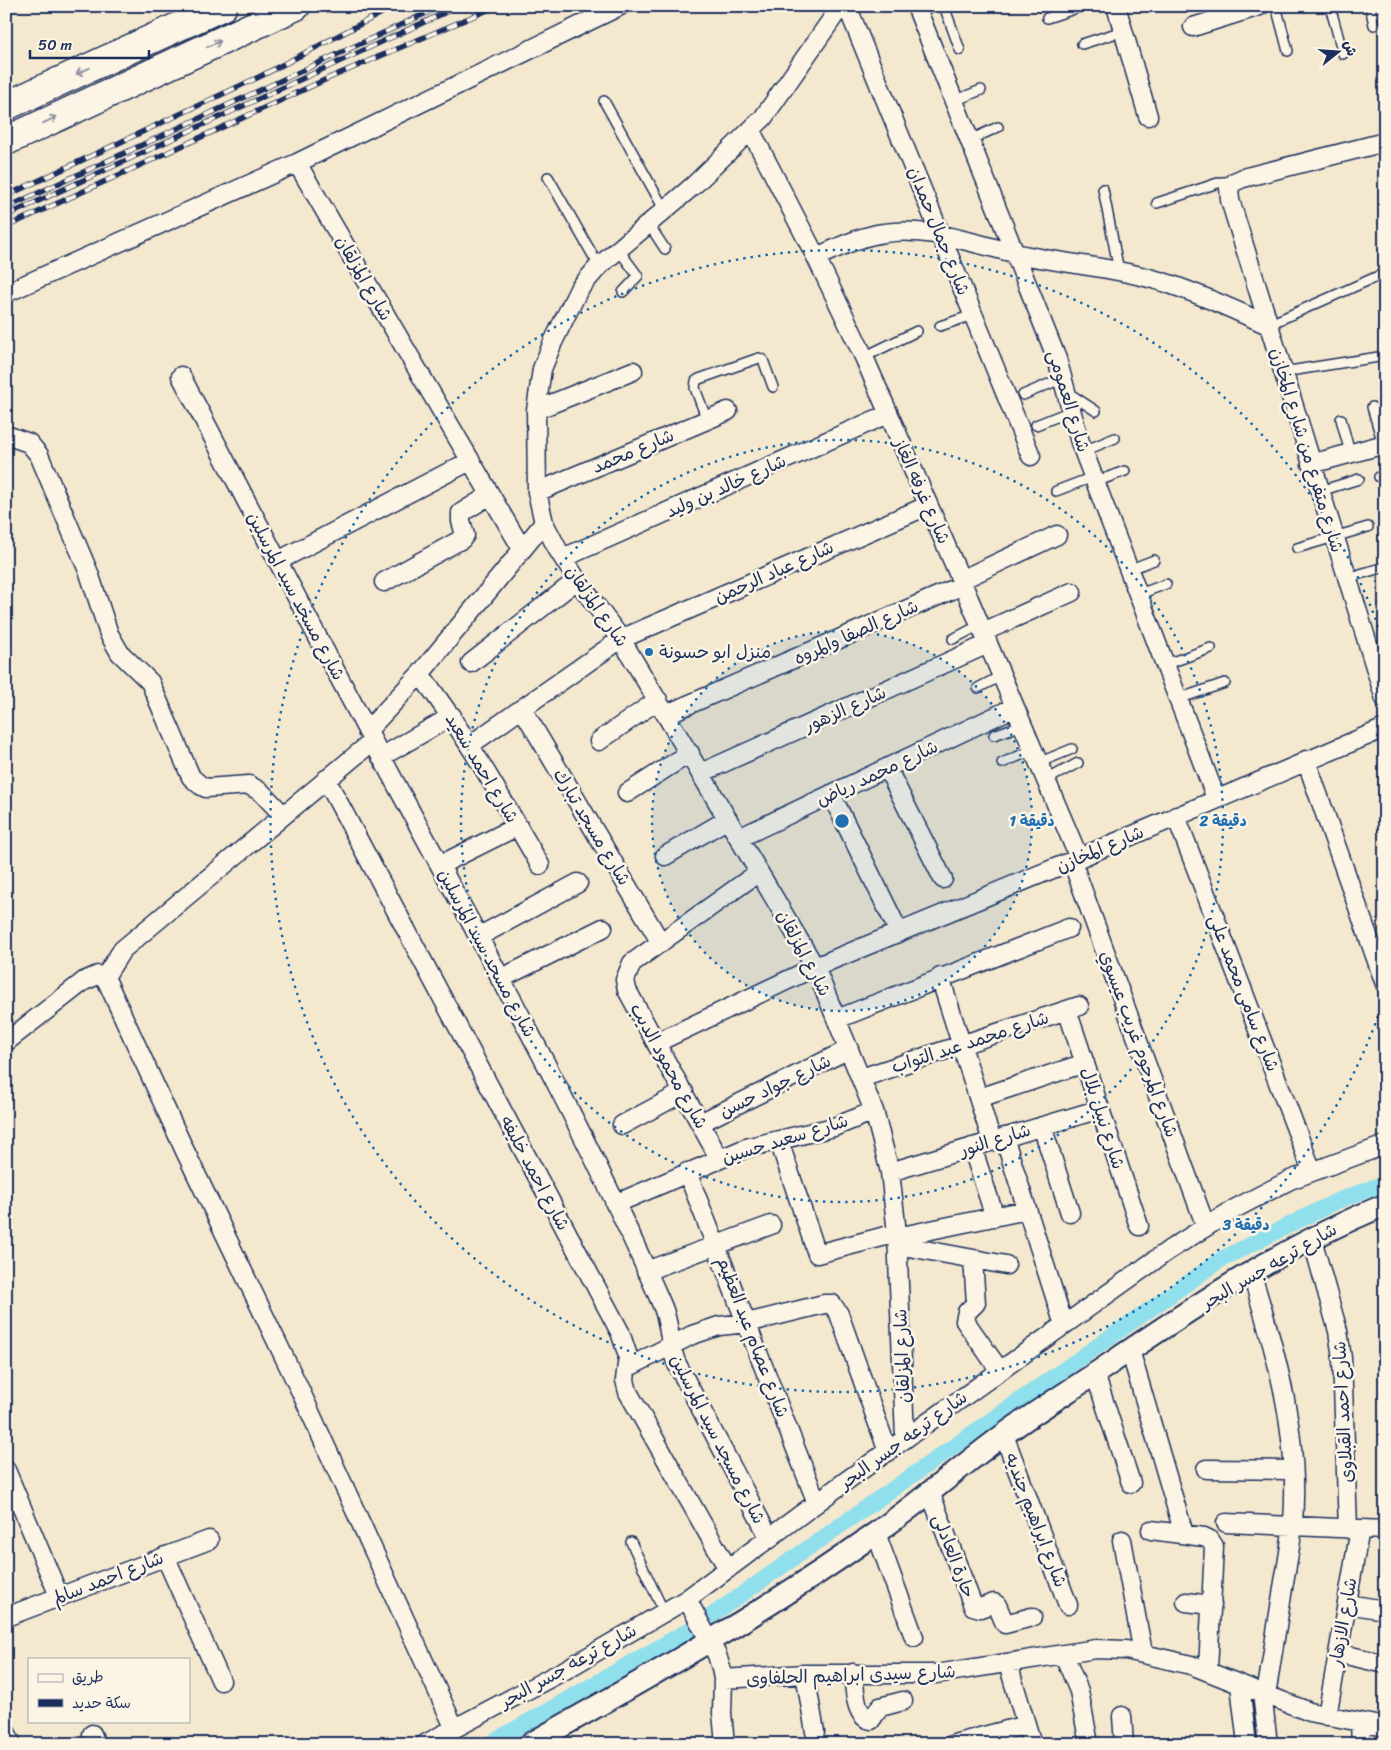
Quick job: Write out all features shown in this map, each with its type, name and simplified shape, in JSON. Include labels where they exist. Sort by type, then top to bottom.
[{"type":"highway","points":[[6,106],[223,6]]},
{"type":"highway","points":[[6,141],[296,6]]},
{"type":"street","points":[[6,293],[297,163],[620,6]]},
{"type":"street","name":"شارع المزلقان","points":[[841,6],[777,100],[751,131],[694,185],[599,266],[579,289],[542,369],[536,410],[537,492],[544,523],[563,558],[621,639],[663,707],[815,967],[874,1111],[890,1172],[897,1238],[905,1440]]},
{"type":"street","name":"شارع جمال حمدان","points":[[847,6],[1031,456]]},
{"type":"street","name":"شارع العمومى","points":[[916,6],[1016,253],[1065,385],[1071,410],[1094,480],[1216,798]]},
{"type":"street","points":[[1116,6],[1148,116]]},
{"type":"street","points":[[1193,27],[1260,6]]},
{"type":"street","name":"شارع غرفه الغاز","points":[[751,131],[816,257],[864,357],[1036,756],[1075,860]]},
{"type":"street","points":[[1229,194],[1234,182],[1243,178],[1385,142]]},
{"type":"street","name":"شارع المزلقان","points":[[297,163],[522,549]]},
{"type":"street","name":"شارع متفرع من شارع المخازن","points":[[1229,194],[1346,578],[1385,699]]},
{"type":"street","points":[[816,257],[856,240],[884,233],[909,231],[940,235],[1016,253],[1118,271],[1177,287],[1268,325]]},
{"type":"street","points":[[536,410],[633,371]]},
{"type":"street","name":"شارع مسجد سيد المرسلين","points":[[181,376],[381,757],[500,978],[615,1204],[668,1320],[670,1344],[677,1364],[770,1539]]},
{"type":"street","name":"شارع محمد","points":[[537,492],[728,411]]},
{"type":"street","name":"شارع خالد بن وليد","points":[[563,558],[888,414]]},
{"type":"street","points":[[6,435],[29,443],[40,455],[90,573],[111,639],[120,653],[150,682],[191,777],[200,786],[206,788],[249,785],[260,792],[283,815]]},
{"type":"street","points":[[1311,464],[1384,444]]},
{"type":"street","points":[[278,561],[470,461]]},
{"type":"street","points":[[384,582],[462,539],[465,534],[461,513],[490,496]]},
{"type":"street","name":"شارع عباد الرحمن","points":[[470,745],[523,710],[621,639],[927,506]]},
{"type":"street","points":[[105,976],[122,950],[326,779],[370,736],[544,523]]},
{"type":"street","name":"شارع الصفا والمروه","points":[[598,741],[663,707],[962,582],[1057,535]]},
{"type":"street","points":[[470,663],[577,580]]},
{"type":"street","name":"شارع الزهور","points":[[702,773],[1072,592]]},
{"type":"street","name":"شارع احمد سعيد","points":[[420,674],[452,716],[540,865]]},
{"type":"street","name":"شارع محمد رياض","points":[[739,838],[1015,707]]},
{"type":"street","name":"شارع مسجد تبارك","points":[[523,710],[661,943]]},
{"type":"street","points":[[381,757],[452,716]]},
{"type":"street","name":"شارع المخازن","points":[[658,1042],[815,967],[1075,860],[1216,798],[1385,728]]},
{"type":"street","points":[[627,793],[690,753]]},
{"type":"street","points":[[1306,760],[1385,984]]},
{"type":"street","points":[[887,768],[943,879]]},
{"type":"street","name":"شارع احمد خليفه","points":[[326,779],[620,1332],[628,1356],[625,1380],[628,1392],[728,1569]]},
{"type":"street","points":[[831,794],[899,932]]},
{"type":"street","name":"شارع سامى محمد على","points":[[1176,816],[1312,1171]]},
{"type":"street","points":[[665,856],[728,819]]},
{"type":"street","points":[[440,865],[518,826]]},
{"type":"street","name":"شارع المرحوم غريب عيسوي","points":[[1075,860],[1206,1227]]},
{"type":"street","points":[[661,943],[760,872]]},
{"type":"street","points":[[478,937],[578,883]]},
{"type":"street","points":[[500,978],[603,928]]},
{"type":"street","points":[[837,1019],[940,976],[1069,928]]},
{"type":"street","name":"شارع محمود الديب","points":[[661,943],[632,963],[626,972],[627,990],[658,1042],[719,1158]]},
{"type":"street","points":[[6,1042],[84,981],[98,975],[105,976]]},
{"type":"street","points":[[105,976],[185,1151],[300,1390],[454,1727]]},
{"type":"street","points":[[940,976],[979,1098],[1028,1210],[1064,1325]]},
{"type":"street","name":"شارع محمد عبد التواب","points":[[861,1078],[1073,1008]]},
{"type":"street","name":"شارع نبيل بلال","points":[[1073,1008],[1085,1063],[1139,1226]]},
{"type":"street","name":"شارع جواد حسن","points":[[700,1123],[849,1049]]},
{"type":"street","points":[[979,1098],[1085,1063]]},
{"type":"street","points":[[622,1125],[684,1092]]},
{"type":"street","name":"شارع النور","points":[[890,1172],[1100,1108]]},
{"type":"street","name":"شارع سعيد حسين","points":[[615,1204],[746,1148],[834,1127],[874,1111]]},
{"type":"street","points":[[1042,1126],[1070,1213]]},
{"type":"street","points":[[779,1141],[817,1254],[1028,1210]]},
{"type":"street","name":"شارع ترعه جسر البحر","points":[[425,1744],[565,1670],[664,1612],[689,1603],[728,1569],[817,1503],[1169,1250],[1251,1200],[1312,1171],[1385,1145]]},
{"type":"street","points":[[972,1147],[994,1217]]},
{"type":"street","name":"شارع عصام عبد العظيم","points":[[687,1172],[817,1503]]},
{"type":"street","name":"شارع ترعه جسر البحر","points":[[530,1744],[804,1584],[876,1533],[1004,1435],[1130,1350],[1251,1272],[1312,1239],[1384,1209]]},
{"type":"street","points":[[646,1271],[771,1225]]},
{"type":"street","points":[[897,1238],[973,1260],[1006,1266]]},
{"type":"street","name":"شارع احمد القبلاوى","points":[[1312,1239],[1338,1331],[1342,1358],[1354,1529]]},
{"type":"street","points":[[973,1260],[976,1303],[967,1312],[965,1320],[1000,1371]]},
{"type":"street","points":[[1251,1272],[1271,1339],[1283,1393],[1293,1470],[1293,1527],[1264,1694],[1268,1744]]},
{"type":"street","name":"شارع المزلقان","points":[[747,1323],[824,1304],[832,1304],[839,1314],[888,1452]]},
{"type":"street","points":[[627,1368],[670,1344],[719,1326],[747,1323]]},
{"type":"street","points":[[1130,1350],[1184,1534]]},
{"type":"street","points":[[1095,1374],[1131,1483]]},
{"type":"street","name":"شارع ابراهيم جنديه","points":[[1004,1435],[1068,1605]]},
{"type":"street","points":[[6,1470],[59,1596]]},
{"type":"street","points":[[1206,1470],[1293,1470]]},
{"type":"street","name":"حارة العادلى","points":[[930,1492],[974,1606],[980,1608],[994,1602],[1005,1624],[1032,1617]]},
{"type":"street","points":[[1226,1523],[1385,1530]]},
{"type":"street","name":"شارع الازهار","points":[[1327,1716],[1347,1604],[1354,1529]]},
{"type":"street","points":[[1151,1530],[1204,1537],[1210,1540],[1214,1546],[1208,1671]]},
{"type":"street","points":[[876,1533],[914,1638]]},
{"type":"street","name":"شارع احمد سالم","points":[[6,1616],[209,1540]]},
{"type":"street","points":[[1122,1540],[1143,1653]]},
{"type":"street","points":[[165,1556],[221,1682]]},
{"type":"street","points":[[1186,1602],[1212,1605]]},
{"type":"street","points":[[689,1603],[717,1655],[723,1680],[722,1713],[725,1744]]},
{"type":"street","points":[[1347,1604],[1385,1610]]},
{"type":"street","name":"شارع سيدى ابراهيم الحلفاوى","points":[[723,1680],[805,1674],[936,1674],[1096,1649],[1143,1653],[1174,1660],[1208,1671],[1310,1712],[1385,1727]]},
{"type":"street","points":[[1338,1653],[1385,1664]]},
{"type":"street","points":[[1064,1655],[1079,1691],[1089,1744]]},
{"type":"street","points":[[1008,1664],[1032,1744]]},
{"type":"street","points":[[853,1673],[860,1713],[865,1719],[871,1720],[874,1718],[880,1707],[903,1701]]},
{"type":"street","points":[[805,1674],[815,1732]]},
{"type":"street","points":[[1240,1685],[1247,1744]]},
{"type":"street","points":[[1122,1716],[1124,1744]]},
{"type":"street","points":[[1360,1723],[1362,1744]]},
{"type":"street","points":[[954,1744],[1026,1725]]},
{"type":"street","points":[[6,1732],[12,1744]]},
{"type":"lane","points":[[944,6],[960,50]]},
{"type":"lane","points":[[1047,18],[1083,6]]},
{"type":"lane","points":[[1276,6],[1288,51]]},
{"type":"lane","points":[[1330,6],[1343,54]]},
{"type":"lane","points":[[1370,6],[1374,25]]},
{"type":"lane","points":[[1082,44],[1123,32]]},
{"type":"lane","points":[[954,101],[981,90]]},
{"type":"lane","points":[[604,101],[664,209]]},
{"type":"lane","points":[[970,140],[998,127]]},
{"type":"lane","points":[[548,177],[599,266]]},
{"type":"lane","points":[[1158,203],[1224,182],[1229,194]]},
{"type":"lane","points":[[1102,188],[1118,271]]},
{"type":"lane","points":[[648,223],[665,249]]},
{"type":"lane","points":[[618,249],[638,274],[637,278],[623,292]]},
{"type":"lane","points":[[1268,325],[1385,273]]},
{"type":"lane","points":[[940,326],[973,316]]},
{"type":"lane","points":[[864,357],[917,331]]},
{"type":"lane","points":[[1283,372],[1385,356]]},
{"type":"lane","points":[[707,420],[694,384],[699,379],[759,358],[763,360],[773,387]]},
{"type":"lane","points":[[1023,395],[1065,385],[1096,411]]},
{"type":"lane","points":[[1372,407],[1384,444]]},
{"type":"lane","points":[[1036,425],[1071,410]]},
{"type":"lane","points":[[1341,419],[1350,453]]},
{"type":"lane","points":[[1084,451],[1115,438]]},
{"type":"lane","points":[[1056,492],[1125,471]]},
{"type":"lane","points":[[1320,491],[1359,479]]},
{"type":"lane","points":[[1297,548],[1368,527]]},
{"type":"lane","points":[[1128,570],[1154,560]]},
{"type":"lane","points":[[1346,578],[1381,568]]},
{"type":"lane","points":[[1137,595],[1166,584]]},
{"type":"lane","points":[[953,639],[984,634]]},
{"type":"lane","points":[[1164,665],[1210,648]]},
{"type":"lane","points":[[978,688],[1001,676]]},
{"type":"lane","points":[[1178,699],[1225,683]]},
{"type":"lane","points":[[994,735],[1022,725]]},
{"type":"lane","points":[[1002,763],[1072,749]]},
{"type":"lane","points":[[1046,780],[1078,763]]},
{"type":"lane","points":[[631,1542],[664,1612]]},
{"type":"waterway","points":[[489,1744],[698,1625],[1222,1259],[1337,1201],[1385,1183]]},
{"type":"railway","points":[[6,196],[261,76],[395,6]]},
{"type":"railway","points":[[6,216],[459,6]]},
{"type":"railway","points":[[6,227],[329,78],[497,6]]},
{"type":"railway","points":[[6,208],[435,9]]},
{"type":"place","name":"منزل ابو حسونة","points":[[649,652]]}]
